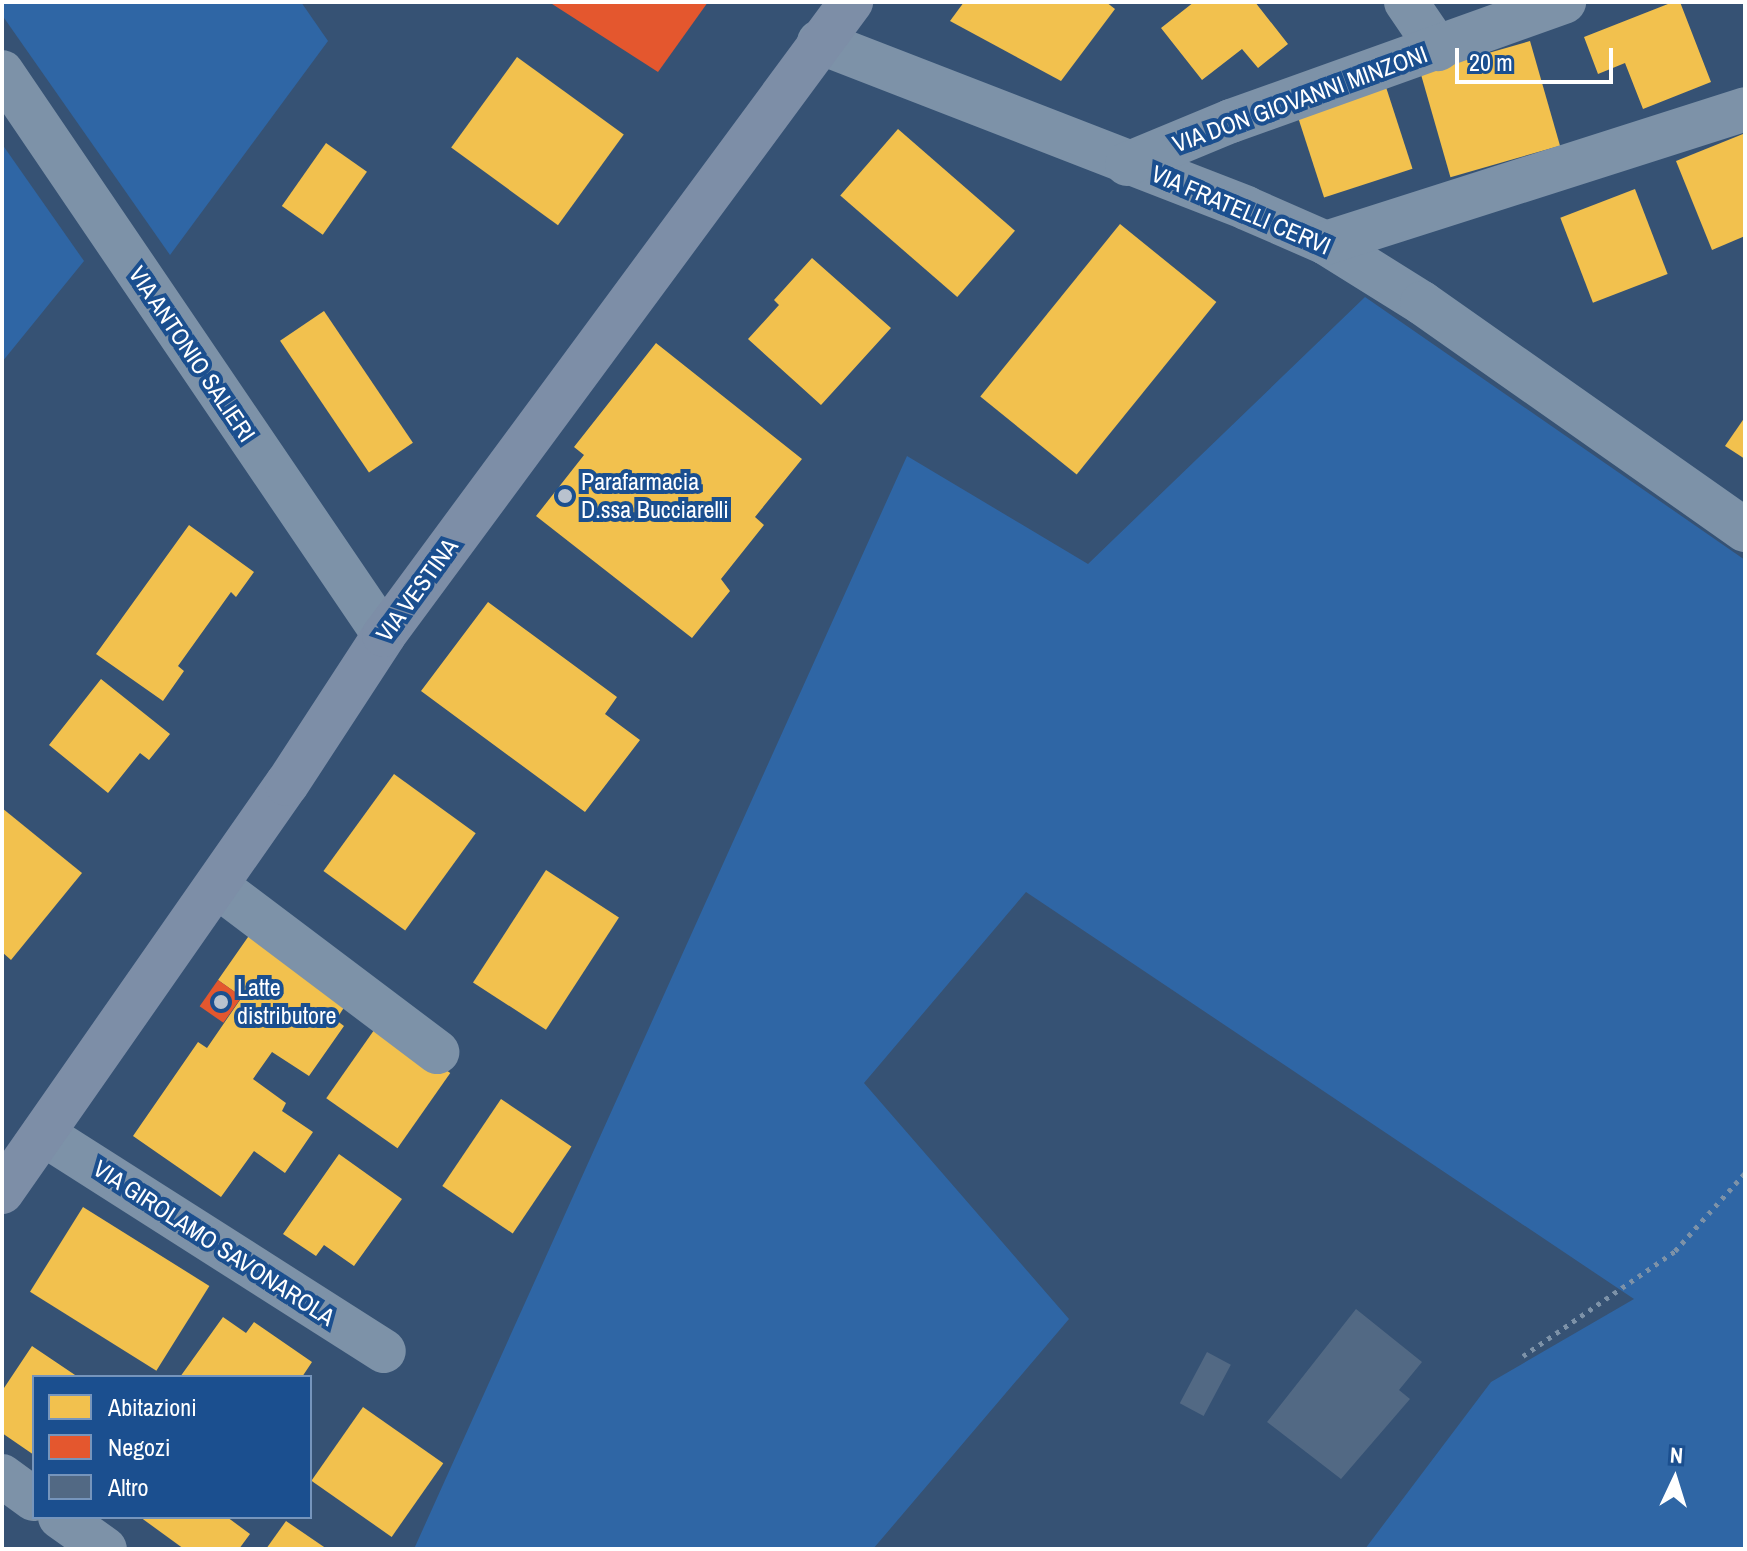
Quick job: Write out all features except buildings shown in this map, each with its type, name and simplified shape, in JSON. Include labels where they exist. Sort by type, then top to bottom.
[{"type":"main road","name":"VIA VESTINA","points":[[2,1192],[217,886],[384,635],[851,2]]},
{"type":"street","points":[[1406,2],[1438,49]]},
{"type":"street","name":"VIA DON GIOVANNI MINZONI","points":[[1127,164],[1231,121],[1564,2]]},
{"type":"street","name":"VIA FRATELLI CERVI","points":[[819,42],[1326,243],[1422,303],[1745,530]]},
{"type":"street","name":"VIA ANTONIO SALIERI","points":[[2,72],[384,635]]},
{"type":"street","points":[[1326,243],[1745,109]]},
{"type":"street","points":[[217,886],[437,1052]]},
{"type":"street","name":"VIA GIROLAMO SAVONAROLA","points":[[43,1134],[384,1351]]},
{"type":"street","points":[[2,1476],[32,1498]]},
{"type":"street","points":[[63,1519],[105,1549]]},
{"type":"path","points":[[1523,1356],[1675,1251],[1745,1173]]},
{"type":"shaded area","points":[[2,2],[301,2],[328,41],[170,255],[2,15]]},
{"type":"shaded area","points":[[2,144],[84,261],[2,362]]},
{"type":"shaded area","points":[[1365,297],[1745,560],[1745,1549],[1365,1549],[1491,1382],[1634,1299],[1026,892],[864,1083],[1069,1319],[873,1549],[414,1549],[907,456],[1088,564]]},
{"type":"place","name":"Parafarmacia D.ssa Bucciarelli","points":[[565,496]]},
{"type":"place","name":"Latte distributore","points":[[221,1002]]}]
